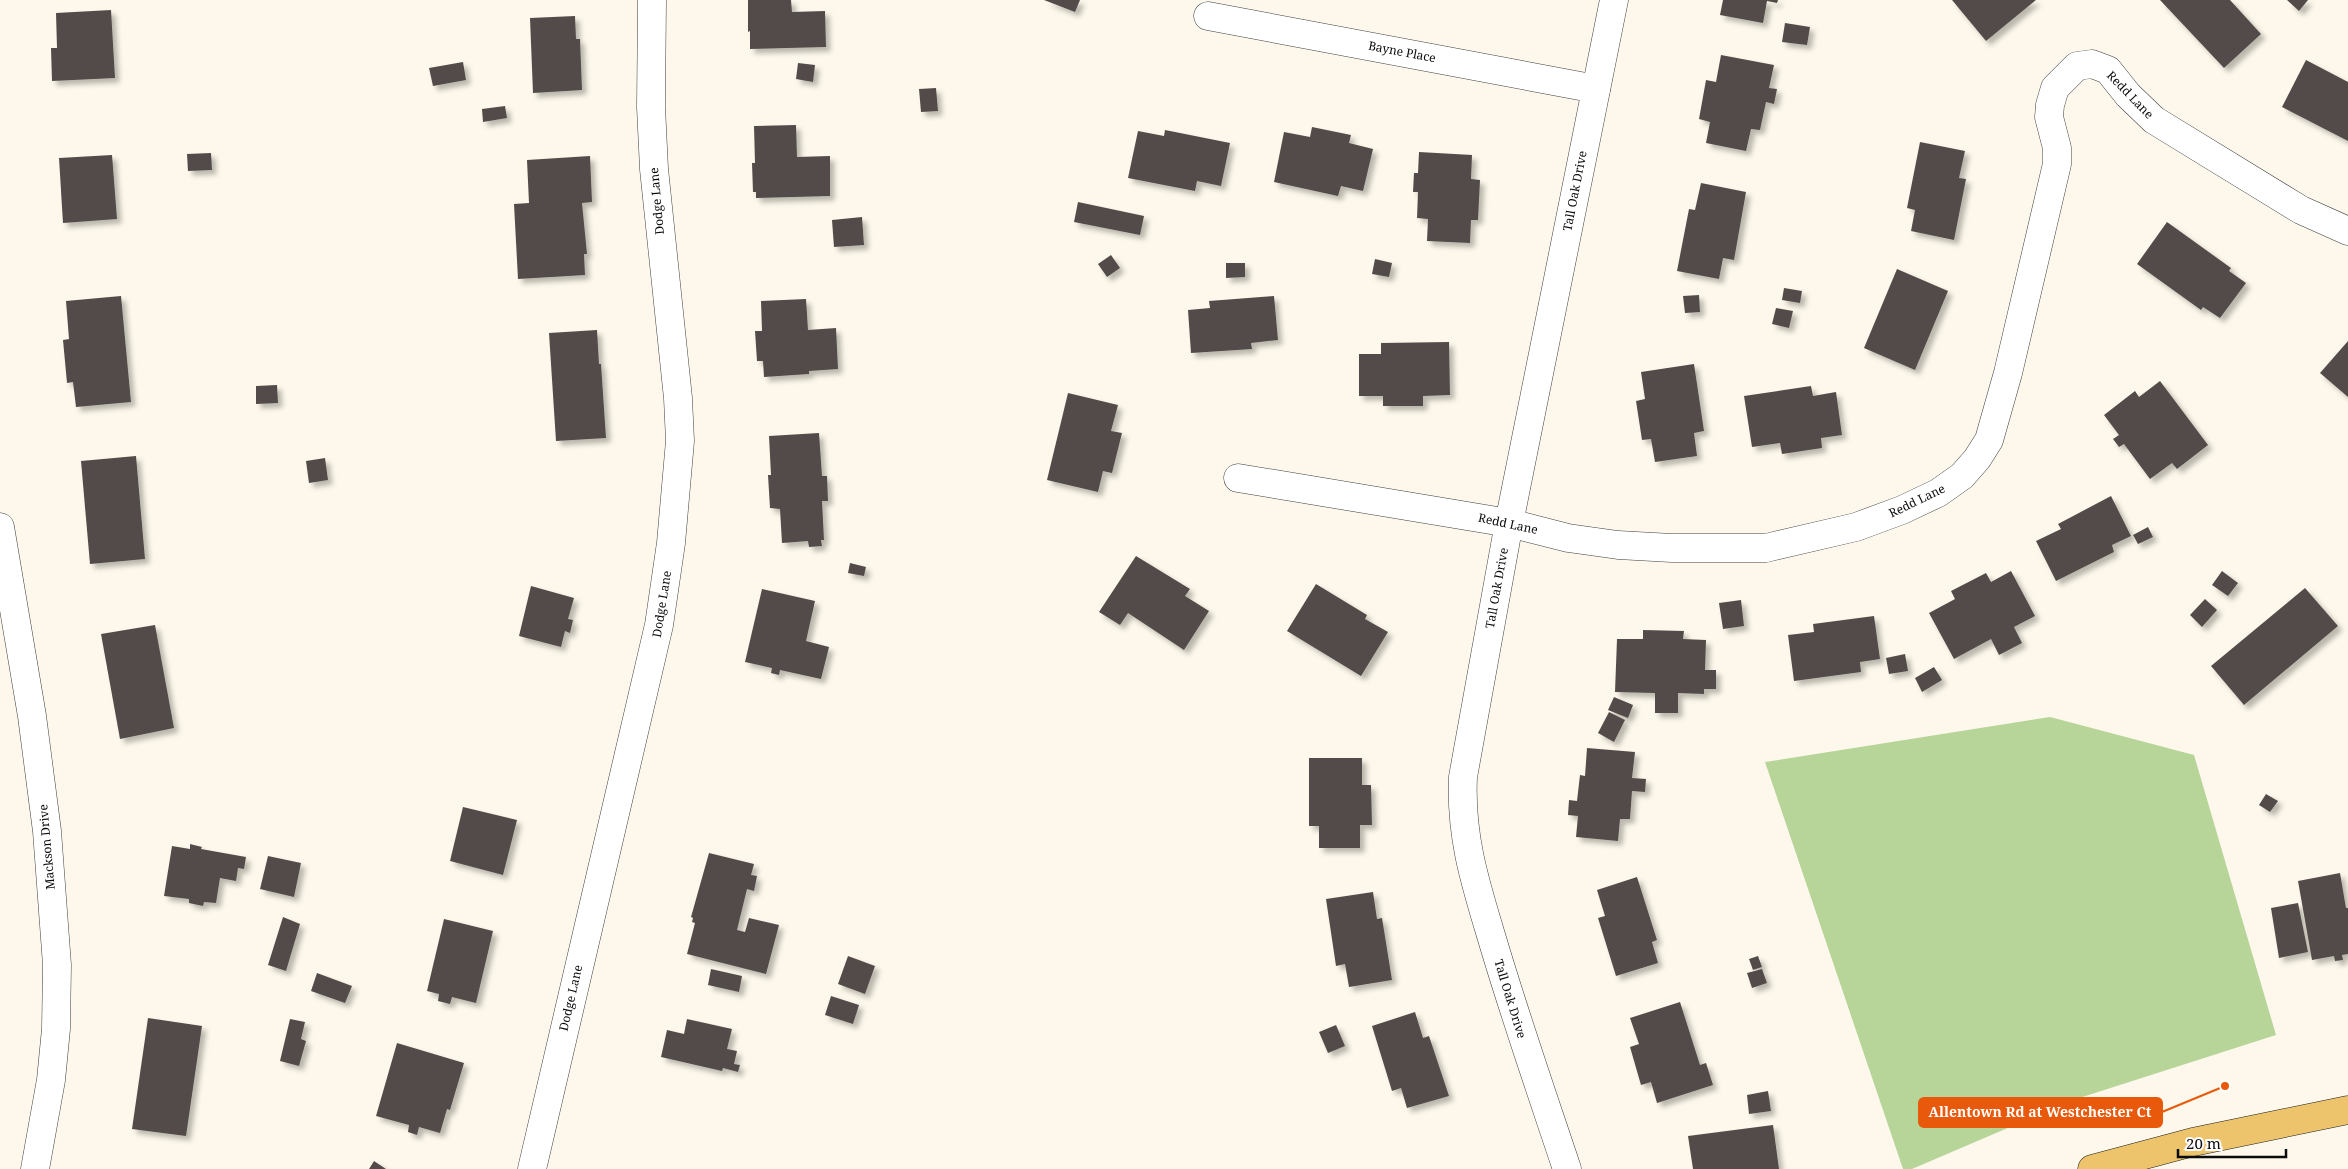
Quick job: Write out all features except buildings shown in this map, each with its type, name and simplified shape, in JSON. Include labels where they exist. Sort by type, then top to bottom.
[{"type":"main road","points":[[2092,1169],[2193,1142],[2348,1110]]},
{"type":"street","name":"Tall Oak Drive","points":[[1567,1169],[1521,1034],[1472,873],[1464,836],[1462,808],[1467,748],[1508,523],[1614,0]]},
{"type":"street","name":"Dodge Lane","points":[[532,1169],[657,634],[671,543],[680,441],[678,398],[654,169],[651,107],[652,13]]},
{"type":"street","name":"Bayne Place","points":[[1208,16],[1596,89]]},
{"type":"street","name":"Redd Lane","points":[[1238,478],[1508,523],[1568,538],[1618,545],[1672,548],[1766,548],[1856,527],[1902,510],[1938,493],[1962,476],[1977,459],[1989,440],[2008,373],[2057,164],[2057,148],[2050,117],[2050,105],[2055,88],[2077,66],[2092,64],[2108,70],[2128,95],[2154,120],[2301,210],[2348,231]]},
{"type":"street","name":"Mackson Drive","points":[[0,527],[32,716],[48,831],[57,965],[56,1030],[51,1080],[35,1169]]},
{"type":"green space","points":[[2050,717],[2194,755],[2276,1035],[2073,1100],[1912,1169],[1903,1169],[1765,762]]},
{"type":"place","name":"Allentown Rd at Westchester Ct","points":[[2225,1086]]}]
